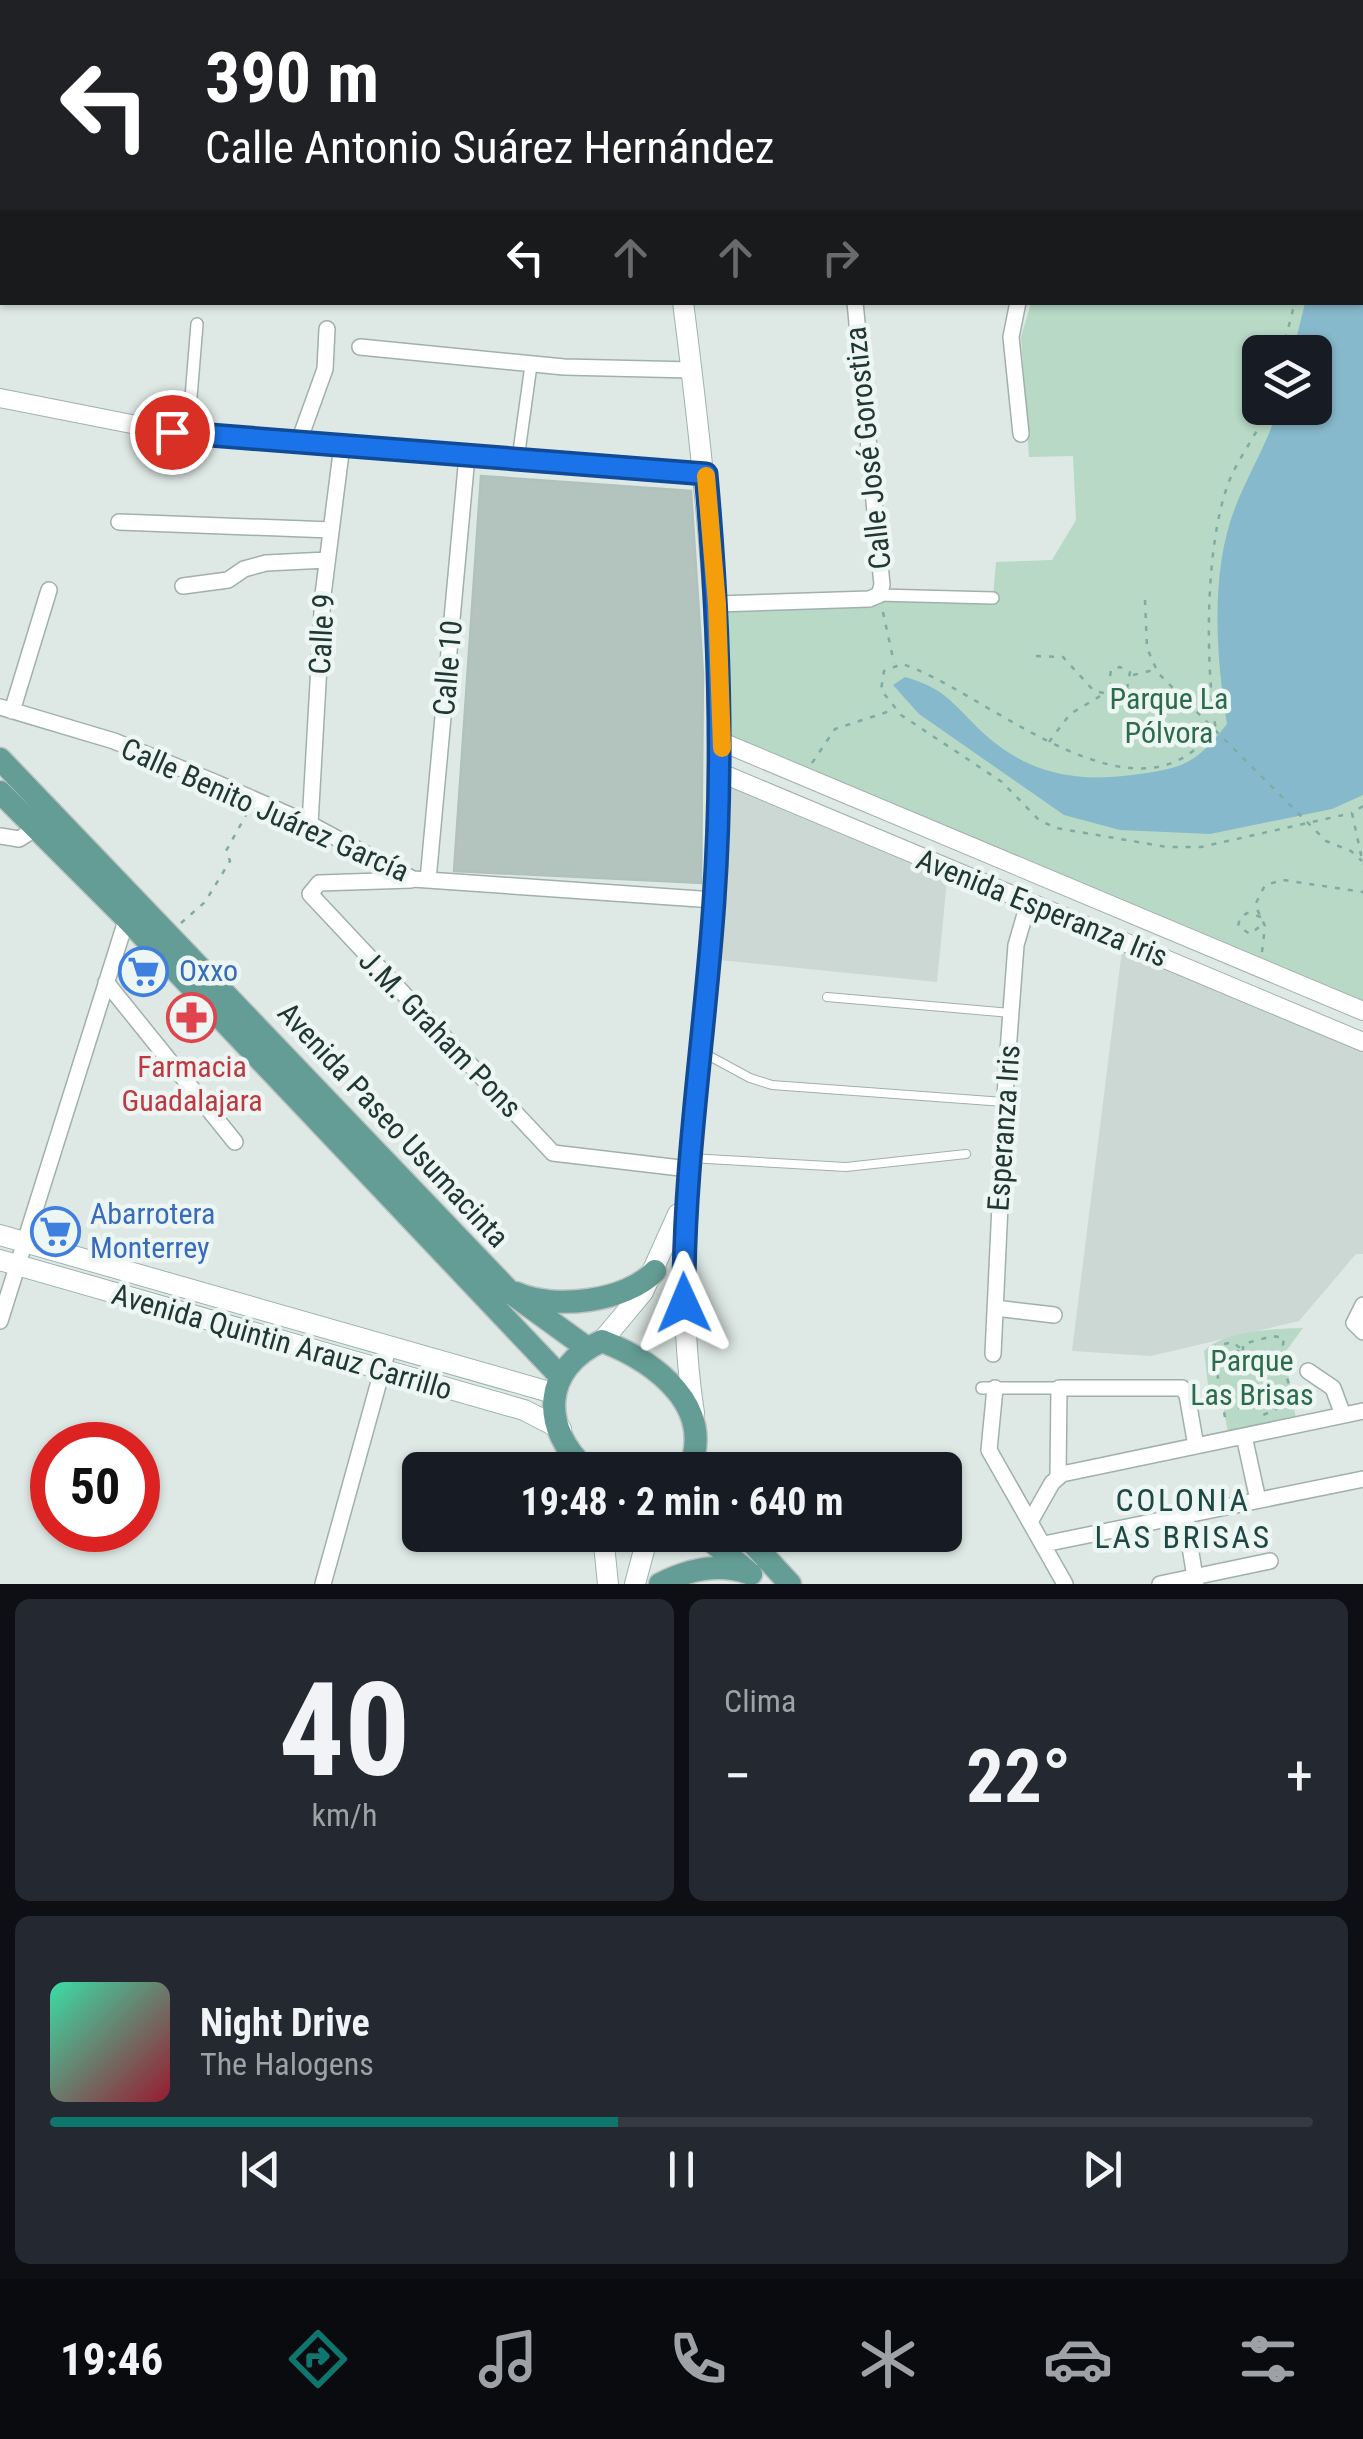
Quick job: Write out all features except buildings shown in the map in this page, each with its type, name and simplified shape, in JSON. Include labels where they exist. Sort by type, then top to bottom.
[{"type":"main road","points":[[684,305],[706,474],[717,604],[722,742],[702,1052],[686,1193],[684,1303],[696,1424],[705,1452]]},
{"type":"main road","name":"Avenida Paseo Usumacinta","points":[[0,759],[556,1384]]},
{"type":"main road","name":"Avenida Paseo Usumacinta","points":[[0,792],[35,829],[130,908],[169,934],[507,1288],[594,1344],[646,1363],[671,1384],[696,1424]]},
{"type":"main road","points":[[575,1452],[561,1429],[556,1384],[655,1271],[686,1193]]},
{"type":"main road","name":"Avenida Quintin Arauz Carrillo","points":[[0,1235],[388,1349],[556,1384]]},
{"type":"main road","name":"Avenida Quintin Arauz Carrillo","points":[[9,1263],[524,1410],[561,1429]]},
{"type":"main road","points":[[507,1288],[522,1296],[572,1300],[636,1287],[655,1271]]},
{"type":"main road","points":[[692,1452],[696,1424]]},
{"type":"main road","points":[[605,1552],[608,1584]]},
{"type":"main road","points":[[634,1584],[643,1552]]},
{"type":"main road","points":[[724,1552],[756,1579]]},
{"type":"main road","points":[[761,1552],[790,1584]]},
{"type":"main road","points":[[660,1584],[705,1568],[728,1568],[756,1579]]},
{"type":"street","name":"Calle José Gorostiza","points":[[855,305],[882,585],[879,594]]},
{"type":"street","points":[[1017,305],[1011,337],[1021,434]]},
{"type":"street","points":[[188,434],[197,324]]},
{"type":"street","points":[[299,442],[325,368],[327,328]]},
{"type":"street","points":[[360,347],[531,364],[692,370]]},
{"type":"street","points":[[518,459],[531,364]]},
{"type":"street","points":[[0,398],[188,434],[706,474]]},
{"type":"street","name":"Calle 9","points":[[310,824],[327,560],[342,445]]},
{"type":"street","name":"Calle 10","points":[[421,880],[467,456]]},
{"type":"street","points":[[119,522],[331,530]]},
{"type":"street","points":[[182,586],[228,580],[244,569],[266,563],[327,560]]},
{"type":"street","points":[[6,709],[49,590]]},
{"type":"street","points":[[717,604],[869,599],[879,594],[993,598]]},
{"type":"street","name":"Calle Benito Juárez García","points":[[6,709],[114,741],[310,824],[421,880],[714,900]]},
{"type":"street","name":"Avenida Esperanza Iris","points":[[722,742],[1363,1011]]},
{"type":"street","name":"Avenida Esperanza Iris","points":[[721,773],[1363,1042]]},
{"type":"street","points":[[0,836],[19,839],[35,829]]},
{"type":"street","name":"J.M. Graham Pons","points":[[421,880],[319,883],[310,894],[553,1153],[690,1164]]},
{"type":"street","name":"Esperanza Iris","points":[[993,1354],[1004,1102],[1016,946],[1028,904]]},
{"type":"street","points":[[0,1320],[9,1263],[24,1243],[130,908]]},
{"type":"street","points":[[1254,996],[1260,968]]},
{"type":"street","points":[[106,982],[235,1142]]},
{"type":"street","points":[[1363,1305],[1354,1323],[1363,1332]]},
{"type":"street","points":[[994,1308],[1054,1314]]},
{"type":"street","points":[[323,1584],[388,1349]]},
{"type":"street","points":[[1308,1371],[1333,1388],[1343,1416]]},
{"type":"street","points":[[1065,1584],[989,1450],[989,1388],[1182,1388],[1188,1395],[1196,1446]]},
{"type":"street","points":[[1031,1520],[1058,1476],[1059,1388]]},
{"type":"street","points":[[1058,1476],[1196,1446],[1237,1432],[1363,1412]]},
{"type":"street","points":[[1237,1432],[1258,1500]]},
{"type":"street","points":[[1044,1544],[1363,1478]]},
{"type":"street","points":[[1186,1515],[1196,1580]]},
{"type":"street","points":[[1160,1584],[1196,1580],[1270,1561]]},
{"type":"lane","points":[[827,996],[1011,1014]]},
{"type":"lane","points":[[702,1052],[750,1078],[772,1084],[1004,1102]]},
{"type":"lane","points":[[690,1164],[846,1167],[966,1154]]},
{"type":"path","points":[[1286,335],[1294,305]]},
{"type":"path","points":[[1216,731],[1209,682],[1211,564],[1228,484],[1258,425]]},
{"type":"path","points":[[879,594],[894,664]]},
{"type":"path","points":[[1145,600],[1147,648],[1156,670],[1303,819],[1333,846],[1351,850],[1363,862]]},
{"type":"path","points":[[1036,656],[1064,657],[1094,691],[1103,694],[1186,703]]},
{"type":"path","points":[[1216,731],[1204,744],[1170,765],[1106,762],[1048,743],[916,669],[894,664],[884,671],[880,683],[894,709],[1002,782],[1049,826],[1188,847],[1236,841],[1303,819],[1352,812],[1363,806]]},
{"type":"path","points":[[1136,700],[1127,689],[1114,688],[1108,674],[1120,667],[1132,675],[1156,670]]},
{"type":"path","points":[[1127,689],[1132,675]]},
{"type":"path","points":[[1048,743],[1070,714],[1103,694]]},
{"type":"path","points":[[802,776],[835,728],[894,709]]},
{"type":"path","points":[[169,934],[208,899],[230,861],[228,848],[255,800]]},
{"type":"path","points":[[1352,812],[1363,862]]},
{"type":"path","points":[[1260,968],[1265,940],[1256,898],[1274,881],[1363,892]]},
{"type":"path","points":[[1248,912],[1263,919],[1255,934],[1245,934],[1238,926],[1240,918],[1248,912]]},
{"type":"path","points":[[1215,1360],[1236,1357],[1248,1340],[1284,1338],[1281,1358],[1294,1402],[1262,1412],[1251,1405],[1238,1408]]},
{"type":"path","points":[[1237,1432],[1212,1350],[1235,1342],[1241,1350]]},
{"type":"path","points":[[1262,1412],[1262,1422]]},
{"type":"shaded area","points":[[721,773],[948,870],[937,982],[710,959]]},
{"type":"shaded area","points":[[1123,942],[1363,1042],[1363,1254],[1356,1254],[1299,1321],[1151,1356],[1072,1351]]},
{"type":"green space","name":"Parque La Pólvora","points":[[1030,305],[1363,305],[1363,1011],[722,742],[717,604],[993,597],[996,562],[1052,560],[1076,520],[1073,456],[1029,457],[1021,337]]},
{"type":"green space","name":"Parque Las Brisas","points":[[1303,1328],[1281,1358],[1287,1367],[1297,1425],[1229,1438],[1221,1395],[1208,1385],[1204,1351],[1237,1335]]},
{"type":"water","points":[[1305,305],[1363,305],[1363,795],[1332,809],[1210,834],[1120,830],[1064,815],[919,714],[893,685],[905,677],[929,686],[946,696],[995,743],[1049,771],[1089,777],[1132,775],[1176,767],[1196,757],[1227,724],[1218,615],[1222,559],[1235,508],[1272,425],[1332,425],[1332,335],[1297,335]]},
{"type":"slow traffic","points":[[706,476],[717,604],[722,748]]},
{"type":"place","name":"Oxxo","points":[[144,971]]},
{"type":"place","name":"Farmacia Guadalajara","points":[[192,1018]]},
{"type":"place","name":"Abarrotera Monterrey","points":[[55,1231]]},
{"type":"district","name":"COLONIA LAS BRISAS","points":[[1183,1518]]},
{"type":"route","points":[[172,432],[706,474],[717,604],[722,742],[710,959],[686,1193],[684,1303]]}]
